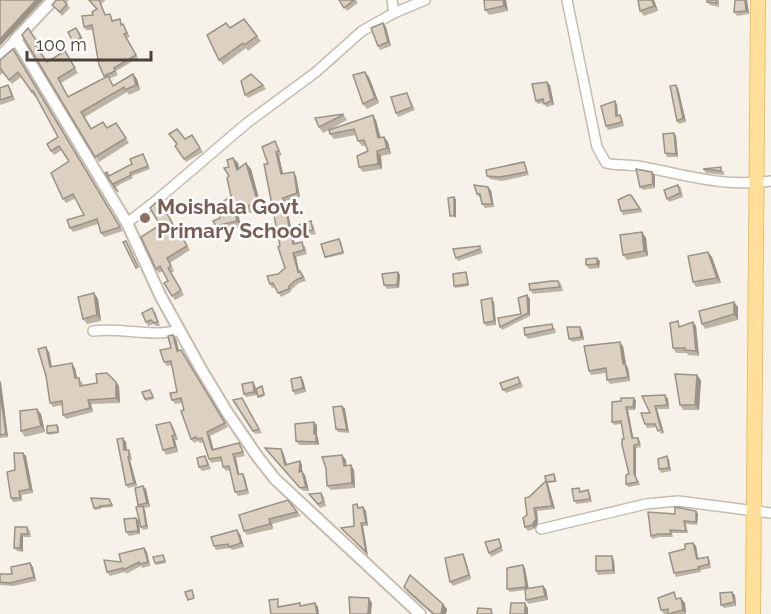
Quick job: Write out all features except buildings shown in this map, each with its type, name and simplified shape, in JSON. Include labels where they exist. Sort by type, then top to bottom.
[{"type":"main road","points":[[753,614],[754,365],[764,182],[756,97],[758,0]]},
{"type":"street","points":[[0,56],[53,0]]},
{"type":"street","points":[[392,0],[394,13]]},
{"type":"street","points":[[127,223],[158,200],[247,123],[316,72],[362,31],[394,13],[425,0]]},
{"type":"street","points":[[567,0],[597,147],[606,163],[637,166],[709,181],[764,182]]},
{"type":"street","points":[[16,39],[127,223],[161,297],[227,412],[275,479],[420,614]]},
{"type":"street","points":[[93,331],[160,333],[179,330]]},
{"type":"street","points":[[541,530],[627,508],[671,501],[691,501],[771,513]]},
{"type":"place","name":"Moishala Govt. Primary School","points":[[145,218]]}]
